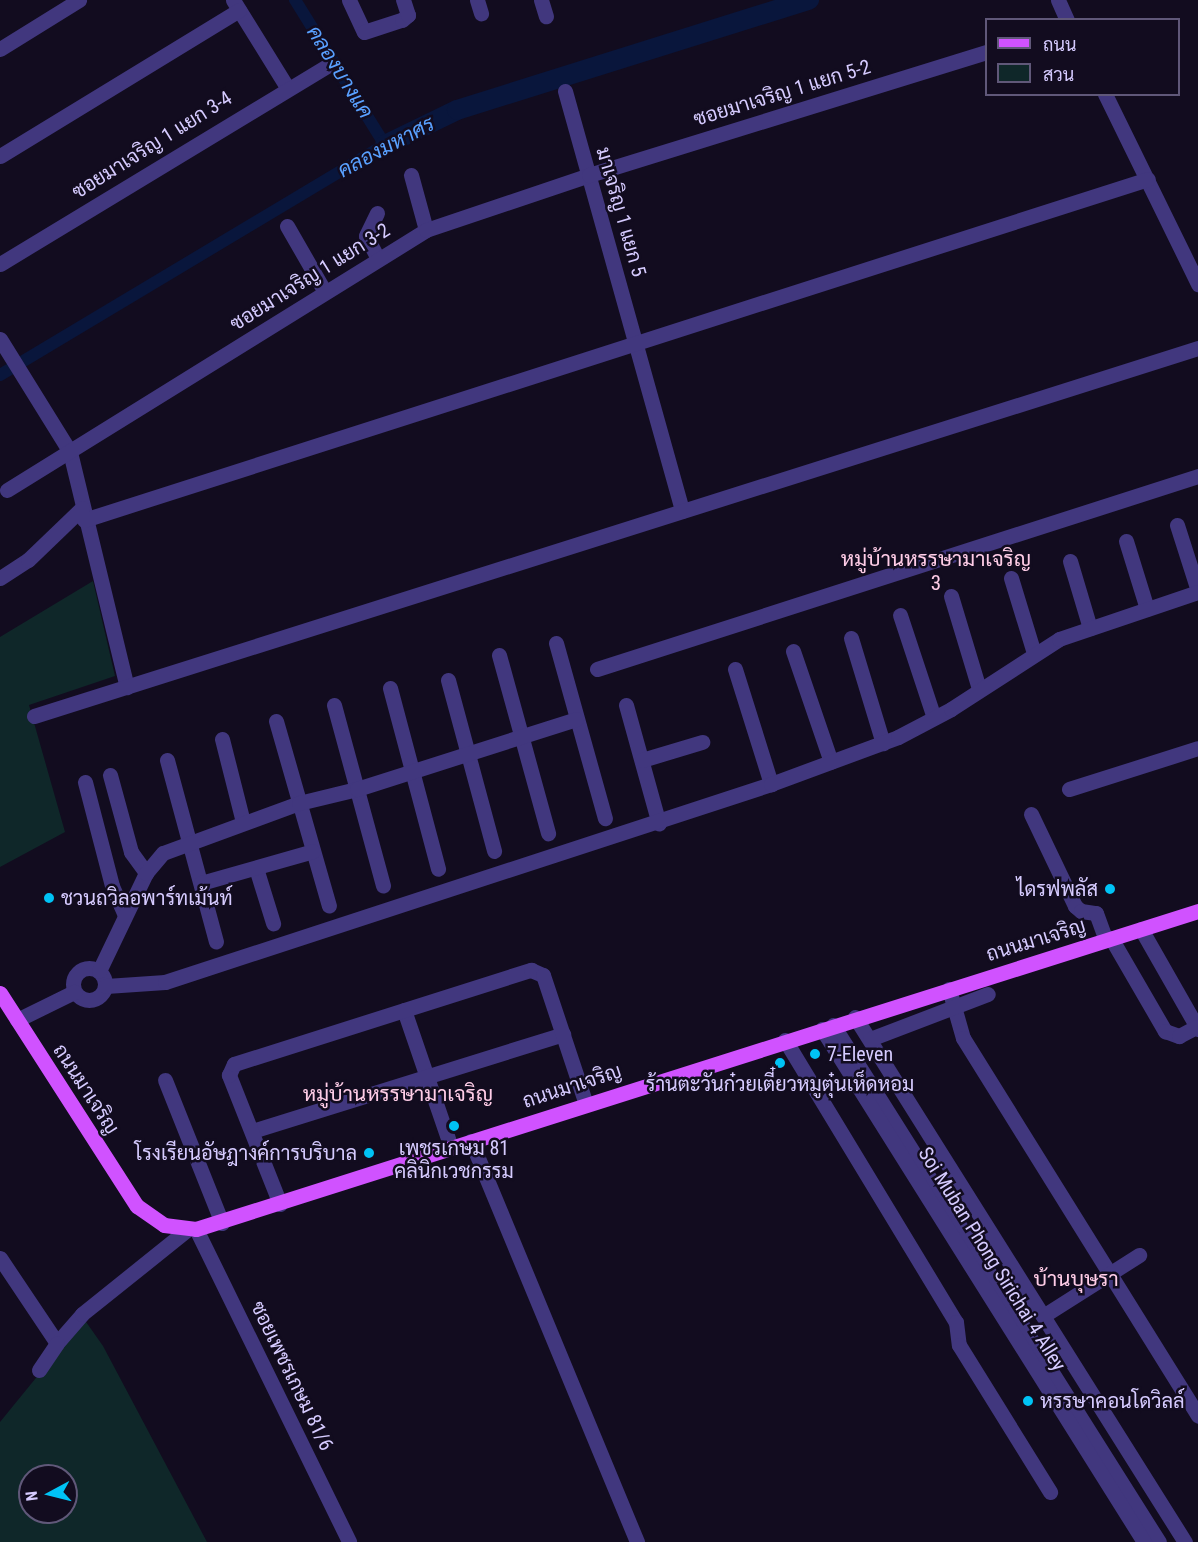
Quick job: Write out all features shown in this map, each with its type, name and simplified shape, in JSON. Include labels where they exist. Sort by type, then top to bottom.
[{"type":"main road","name":"ถนนมาเจริญ","points":[[0,993],[137,1206],[164,1225],[192,1229],[222,1223],[855,1017],[1198,911]]},
{"type":"street","points":[[0,49],[79,0]]},
{"type":"street","points":[[349,0],[364,32],[402,20],[408,15],[403,0]]},
{"type":"street","points":[[541,0],[546,16]]},
{"type":"street","points":[[1058,0],[1066,18]]},
{"type":"street","points":[[0,156],[236,5],[287,87]]},
{"type":"street","name":"ซอยมาเจริญ 1 แยก 5-2","points":[[589,175],[985,53]]},
{"type":"street","name":"ซอยมาเจริญ 1 แยก 3-4","points":[[0,264],[287,87],[328,65]]},
{"type":"street","name":"มาเจริญ 1 แยก 5","points":[[565,91],[682,511]]},
{"type":"street","points":[[1106,96],[1198,284]]},
{"type":"street","points":[[411,175],[426,230]]},
{"type":"street","name":"ซอยมาเจริญ 1 แยก 3-2","points":[[7,490],[325,292],[377,257],[426,230],[589,175]]},
{"type":"street","points":[[0,578],[28,560],[83,514],[635,344],[1148,179]]},
{"type":"street","points":[[377,213],[366,236],[377,257]]},
{"type":"street","points":[[287,226],[325,292]]},
{"type":"street","points":[[0,339],[70,452],[83,514],[127,687]]},
{"type":"street","points":[[34,716],[1198,348]]},
{"type":"street","points":[[597,669],[1198,476]]},
{"type":"street","points":[[106,986],[165,982],[659,824],[883,743],[934,718],[1034,653],[1090,628],[1198,591],[1177,525]]},
{"type":"street","points":[[1126,541],[1147,609]]},
{"type":"street","points":[[1070,561],[1090,628]]},
{"type":"street","points":[[1011,578],[1034,653]]},
{"type":"street","points":[[951,596],[979,689]]},
{"type":"street","points":[[900,615],[934,718]]},
{"type":"street","points":[[851,638],[883,743]]},
{"type":"street","points":[[556,642],[605,818]]},
{"type":"street","points":[[793,651],[831,762]]},
{"type":"street","points":[[498,655],[548,833]]},
{"type":"street","points":[[735,669],[771,784]]},
{"type":"street","points":[[448,680],[494,850]]},
{"type":"street","points":[[390,688],[410,771],[438,869]]},
{"type":"street","points":[[334,705],[383,885]]},
{"type":"street","points":[[626,705],[659,824]]},
{"type":"street","points":[[99,971],[88,968],[79,972],[73,981],[74,992],[82,999],[93,1001],[102,996],[106,986],[99,971],[124,913],[146,873],[163,853],[189,840],[299,803],[357,789],[520,735],[576,719]]},
{"type":"street","points":[[276,721],[329,906]]},
{"type":"street","points":[[222,739],[243,822]]},
{"type":"street","points":[[642,760],[702,742]]},
{"type":"street","points":[[1069,789],[1198,748]]},
{"type":"street","points":[[167,760],[216,941]]},
{"type":"street","points":[[110,775],[131,852],[146,873]]},
{"type":"street","points":[[85,782],[112,886],[124,913]]},
{"type":"street","points":[[1031,814],[1075,906],[1081,911],[1096,913],[1108,939],[1165,1030],[1179,1036],[1197,1028],[1141,929]]},
{"type":"street","points":[[201,883],[313,851]]},
{"type":"street","points":[[256,868],[273,923]]},
{"type":"street","points":[[280,1204],[229,1075],[234,1064],[523,972],[539,971],[586,1104]]},
{"type":"street","points":[[949,989],[963,1038],[1108,1275],[1198,1416]]},
{"type":"street","points":[[17,1020],[74,992]]},
{"type":"street","points":[[870,1039],[988,994]]},
{"type":"street","points":[[404,1010],[451,1147]]},
{"type":"street","points":[[855,1017],[1185,1542]]},
{"type":"street","name":"Soi Muban Phong Sirichai 4 Alley","points":[[827,1027],[1020,1330],[1159,1542]]},
{"type":"street","points":[[252,1131],[563,1034]]},
{"type":"street","points":[[785,1040],[956,1322],[959,1345],[1050,1492]]},
{"type":"street","points":[[165,1080],[222,1223]]},
{"type":"street","points":[[471,1141],[637,1542]]},
{"type":"street","points":[[39,1370],[57,1343],[82,1314],[192,1229]]},
{"type":"street","name":"ซอยเพชรเกษม 81/6","points":[[192,1229],[349,1542]]},
{"type":"street","points":[[1043,1316],[1139,1255]]},
{"type":"street","points":[[0,1258],[57,1343]]},
{"type":"street","name":"Soi Muban Phong Sirichai 4 Alley","points":[[1020,1330],[1144,1542]]},
{"type":"green space","points":[[93,581],[115,676],[29,705],[65,832],[0,867],[0,637]]},
{"type":"green space","points":[[84,1319],[103,1346],[207,1542],[0,1542],[0,1422]]},
{"type":"waterway","name":"คลองมหาศร","points":[[0,375],[385,145],[295,0]]},
{"type":"waterway","name":"คลองมหาศร","points":[[385,145],[457,110],[809,0]]},
{"type":"place","name":"ไดรฟพลัส","points":[[1110,889]]},
{"type":"place","name":"ชวนถวิลอพาร์ทเม้นท์","points":[[49,898]]},
{"type":"place","name":"7-Eleven","points":[[815,1054]]},
{"type":"place","name":"ร้านตะวันก๋วยเตี๋ยวหมูตุ๋นเห็ดหอม","points":[[780,1063]]},
{"type":"place","name":"เพชรเกษม 81 คลินิกเวชกรรม","points":[[454,1126]]},
{"type":"place","name":"โรงเรียนอัษฎางค์การบริบาล","points":[[369,1153]]},
{"type":"place","name":"หรรษาคอนโดวิลล์","points":[[1028,1401]]},
{"type":"district","name":"หมู่บ้านหรรษามาเจริญ 3","points":[[936,571]]},
{"type":"district","name":"หมู่บ้านหรรษามาเจริญ","points":[[398,1094]]},
{"type":"district","name":"บ้านบุษรา","points":[[1076,1279]]},
{"type":"water label","name":"คลองบางแค","points":[[340,72]]}]
